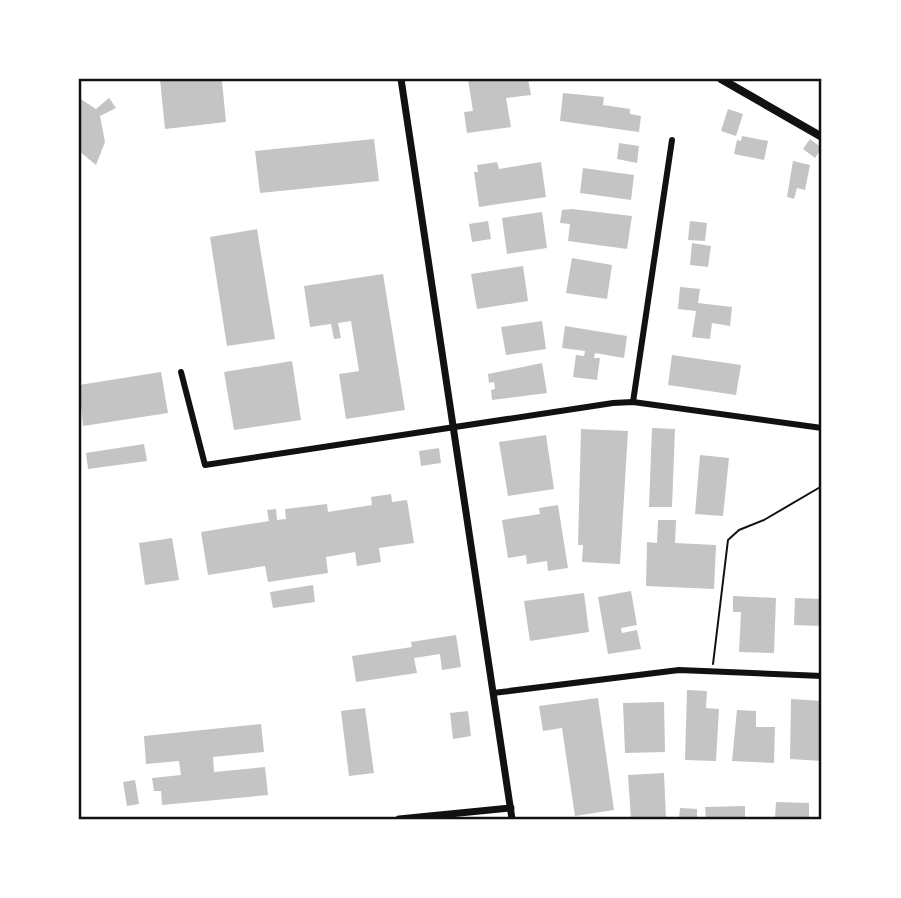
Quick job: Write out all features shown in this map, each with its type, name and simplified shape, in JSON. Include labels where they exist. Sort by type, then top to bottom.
[{"type":"main road","points":[[721,79],[822,137]]},
{"type":"street","points":[[401,79],[512,819]]},
{"type":"street","points":[[633,402],[672,139]]},
{"type":"street","points":[[181,372],[205,466],[633,402],[822,428]]},
{"type":"street","points":[[493,694],[679,670],[822,677]]},
{"type":"street","points":[[399,819],[510,808]]},
{"type":"path","points":[[712,671],[728,540],[739,530],[764,520],[822,486]]},
{"type":"building","points":[[160,79],[228,79],[222,81],[226,122],[165,129]]},
{"type":"building","points":[[468,79],[528,79],[531,95],[506,98],[511,127],[467,133],[464,112],[473,111]]},
{"type":"building","points":[[563,93],[604,97],[603,105],[630,109],[630,114],[641,116],[639,132],[560,121]]},
{"type":"building","points":[[79,98],[96,109],[109,98],[116,108],[100,116],[105,142],[96,165],[79,151]]},
{"type":"building","points":[[728,109],[743,114],[736,136],[721,131]]},
{"type":"building","points":[[742,136],[768,141],[764,160],[734,154],[737,140],[741,141]]},
{"type":"building","points":[[374,139],[379,181],[260,193],[255,151]]},
{"type":"building","points":[[810,139],[822,148],[815,158],[803,149]]},
{"type":"building","points":[[619,143],[639,146],[637,163],[617,159]]},
{"type":"building","points":[[793,161],[810,165],[805,190],[797,188],[794,199],[787,197]]},
{"type":"building","points":[[497,162],[499,169],[541,162],[546,197],[479,207],[474,172],[478,172],[477,165]]},
{"type":"building","points":[[583,168],[634,175],[631,200],[580,193]]},
{"type":"building","points":[[562,210],[632,216],[627,249],[568,241],[570,224],[560,223]]},
{"type":"building","points":[[542,212],[547,248],[507,254],[502,218]]},
{"type":"building","points":[[488,221],[491,239],[472,242],[469,224]]},
{"type":"building","points":[[690,221],[707,223],[705,241],[688,240]]},
{"type":"building","points":[[257,229],[275,339],[227,346],[210,237]]},
{"type":"building","points":[[692,243],[711,246],[708,267],[690,265]]},
{"type":"building","points":[[572,258],[612,265],[607,299],[566,293]]},
{"type":"building","points":[[523,266],[528,301],[477,309],[471,274]]},
{"type":"building","points":[[383,274],[405,410],[346,419],[339,374],[359,371],[351,321],[338,323],[341,338],[334,339],[331,324],[310,327],[304,286]]},
{"type":"building","points":[[680,287],[700,289],[698,303],[732,307],[730,326],[712,323],[710,339],[692,337],[696,311],[678,309]]},
{"type":"building","points":[[542,321],[546,349],[506,355],[501,327]]},
{"type":"building","points":[[565,326],[627,336],[624,358],[595,353],[594,358],[600,358],[597,380],[573,377],[576,355],[584,356],[585,351],[562,348]]},
{"type":"building","points":[[672,355],[741,365],[736,395],[668,385]]},
{"type":"building","points":[[292,361],[301,420],[234,430],[224,372]]},
{"type":"building","points":[[542,363],[547,393],[492,400],[494,382],[489,383],[488,374]]},
{"type":"building","points":[[161,372],[168,413],[83,426],[79,385]]},
{"type":"building","points":[[652,428],[675,429],[672,507],[649,507]]},
{"type":"building","points":[[581,429],[628,431],[620,564],[582,562],[583,545],[578,545]]},
{"type":"building","points":[[546,435],[554,489],[508,496],[499,442]]},
{"type":"building","points":[[144,444],[147,461],[88,469],[86,453]]},
{"type":"building","points":[[439,448],[441,463],[421,466],[419,451]]},
{"type":"building","points":[[700,455],[729,458],[723,516],[695,514]]},
{"type":"building","points":[[391,494],[392,502],[407,500],[414,543],[379,548],[381,562],[357,566],[355,552],[326,557],[328,573],[268,582],[265,566],[208,575],[201,532],[269,521],[267,510],[276,509],[277,520],[286,519],[285,509],[327,504],[328,512],[372,505],[371,497]]},
{"type":"building","points":[[558,505],[568,568],[548,571],[547,561],[527,564],[526,555],[508,558],[502,520],[540,514],[539,508]]},
{"type":"building","points":[[658,520],[676,520],[675,543],[716,545],[714,589],[646,586],[647,542],[657,543]]},
{"type":"building","points":[[172,538],[179,580],[145,585],[139,543]]},
{"type":"building","points":[[313,585],[315,602],[273,608],[270,592]]},
{"type":"building","points":[[631,591],[637,625],[621,628],[622,633],[637,630],[641,649],[608,654],[598,597]]},
{"type":"building","points":[[584,593],[589,632],[530,641],[524,601]]},
{"type":"building","points":[[733,596],[776,598],[774,653],[739,652],[741,612],[733,612]]},
{"type":"building","points":[[795,598],[822,599],[822,626],[794,625]]},
{"type":"building","points":[[456,635],[461,667],[442,670],[440,654],[414,658],[417,673],[356,682],[352,656],[412,647],[411,642]]},
{"type":"building","points":[[687,690],[707,691],[706,708],[719,709],[716,761],[685,760]]},
{"type":"building","points":[[598,698],[614,810],[575,816],[562,728],[543,731],[539,706]]},
{"type":"building","points":[[791,699],[822,701],[822,761],[790,759]]},
{"type":"building","points":[[664,702],[665,752],[625,753],[623,703]]},
{"type":"building","points":[[365,708],[374,773],[349,776],[341,711]]},
{"type":"building","points":[[737,710],[756,711],[756,727],[775,727],[774,763],[732,761]]},
{"type":"building","points":[[468,711],[471,736],[453,739],[450,713]]},
{"type":"building","points":[[261,724],[264,752],[213,757],[214,772],[265,767],[268,795],[162,805],[161,791],[154,791],[152,778],[181,775],[179,761],[146,764],[144,736]]},
{"type":"building","points":[[664,773],[666,819],[631,819],[628,775]]},
{"type":"building","points":[[135,780],[139,804],[127,806],[123,782]]},
{"type":"building","points":[[776,802],[809,803],[809,819],[775,819]]},
{"type":"building","points":[[745,806],[745,819],[706,819],[705,807]]},
{"type":"building","points":[[680,808],[697,809],[697,819],[679,819]]}]
